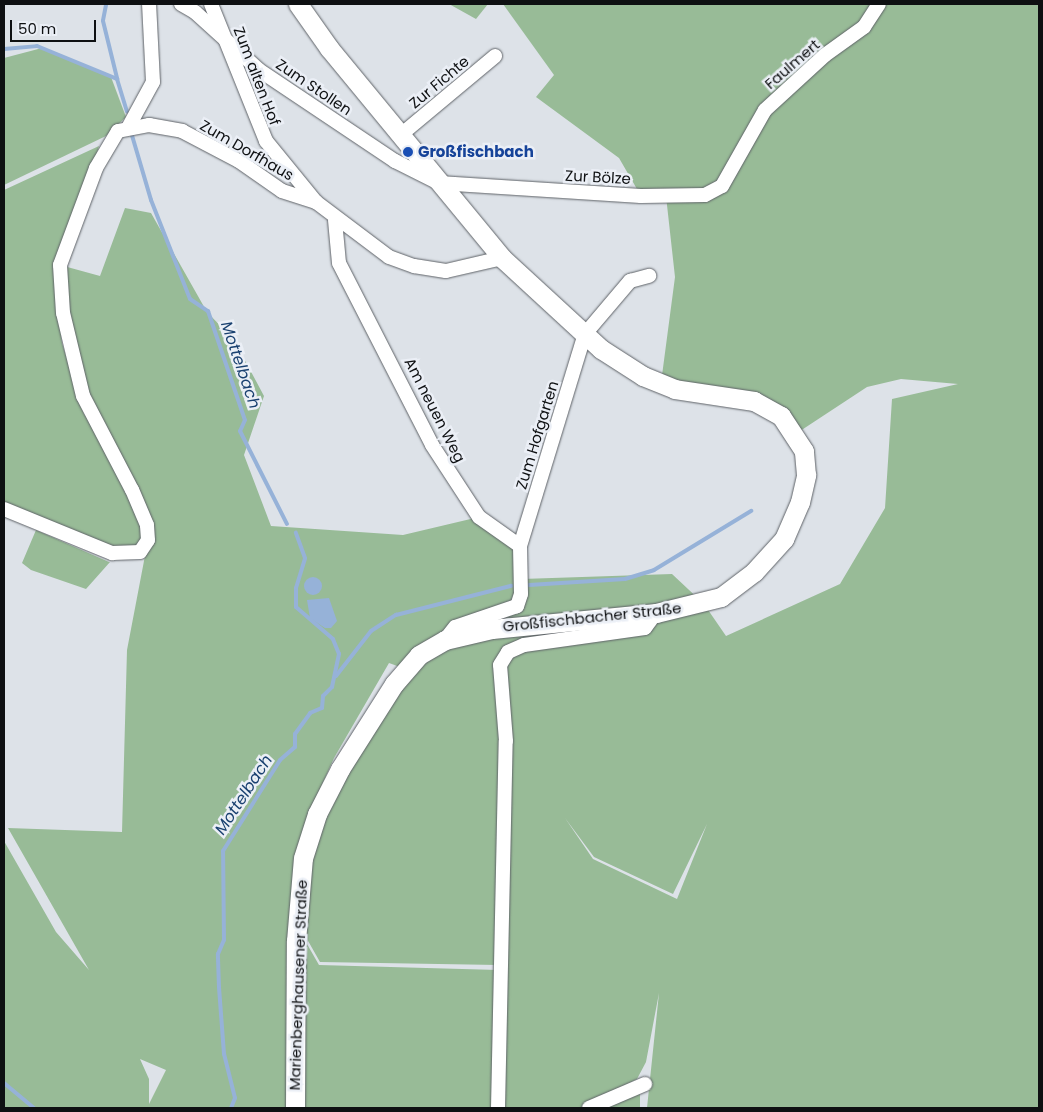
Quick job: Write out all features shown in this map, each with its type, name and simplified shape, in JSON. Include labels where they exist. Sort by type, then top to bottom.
[{"type":"main road","name":"Großfischbacher Straße","points":[[298,4],[329,48],[402,133],[439,183],[502,258],[585,334],[643,376],[675,389],[754,402],[781,416],[804,452],[806,475],[800,502],[784,538],[754,572],[721,597],[656,613],[492,629],[445,640]]},
{"type":"main road","name":"Marienberghausener Straße","points":[[295,1108],[298,899],[303,858],[314,822],[340,769],[394,684],[419,655],[445,640]]},
{"type":"street","points":[[4,509],[112,553],[140,552],[148,540],[148,525],[83,396],[63,313],[60,266],[105,149],[118,131],[129,126],[153,82],[148,4]]},
{"type":"street","name":"Zum Stollen","points":[[181,4],[259,70],[395,161],[439,183]]},
{"type":"street","name":"Zum alten Hof","points":[[211,4],[266,141],[316,202]]},
{"type":"street","name":"Faulmert","points":[[739,160],[765,110],[825,55],[864,27],[879,4]]},
{"type":"street","name":"Zur Fichte","points":[[402,133],[495,56]]},
{"type":"street","name":"Zum Dorfhaus","points":[[129,126],[182,131],[239,161],[282,191],[316,202],[335,220],[389,257],[414,266],[446,271],[502,258]]},
{"type":"street","name":"Zur Bölze","points":[[439,183],[641,196],[705,196],[722,186],[739,160]]},
{"type":"street","name":"Am neuen Weg","points":[[335,220],[339,263],[432,445],[480,517],[520,546]]},
{"type":"street","points":[[585,334],[630,281],[648,276]]},
{"type":"street","name":"Zum Hofgarten","points":[[520,546],[585,334]]},
{"type":"street","points":[[445,640],[455,627],[517,606],[521,594],[520,546]]},
{"type":"street","points":[[498,1108],[506,741],[500,665],[508,652],[524,646],[645,628],[656,613]]},
{"type":"street","points":[[588,1108],[645,1084]]},
{"type":"green space","points":[[449,4],[488,4],[476,19]]},
{"type":"green space","points":[[503,4],[1039,4],[1039,1108],[647,1108],[659,993],[646,1062],[637,1079],[582,1108],[501,1108],[498,965],[320,962],[303,932],[307,876],[322,814],[411,671],[389,663],[334,758],[305,823],[290,1108],[4,1108],[4,841],[56,932],[89,970],[8,828],[122,832],[127,650],[148,540],[83,396],[60,265],[100,276],[125,208],[151,213],[207,312],[234,340],[264,396],[244,455],[271,526],[403,535],[479,517],[520,546],[522,579],[672,574],[704,604],[726,636],[840,584],[885,508],[892,399],[958,384],[901,379],[867,387],[794,435],[781,416],[661,383],[675,277],[666,196],[641,196],[619,158],[536,97],[554,75]],"holes":[[[565,818],[594,857],[673,894],[707,824],[677,899],[593,859]],[[140,1059],[166,1070],[149,1104],[149,1079]]]},
{"type":"green space","points":[[42,48],[111,77],[126,117],[106,136],[4,185],[4,58]]},
{"type":"green space","points":[[99,146],[56,298],[62,343],[84,414],[94,423],[131,492],[143,536],[139,545],[122,551],[4,506],[4,190]]},
{"type":"green space","points":[[36,530],[110,562],[86,589],[31,570],[22,563]]},
{"type":"green space","points":[[303,937],[319,965],[498,970],[495,1108],[302,1108]]},
{"type":"green space","points":[[640,1092],[640,1108],[596,1108]]},
{"type":"water","points":[[313,577],[319,580],[322,586],[319,592],[313,595],[307,592],[304,586],[307,580]]},
{"type":"water","points":[[329,598],[337,621],[331,628],[325,628],[310,618],[307,600]]},
{"type":"waterway","points":[[106,5],[103,21],[117,78]]},
{"type":"waterway","name":"Mottelbach","points":[[4,49],[37,46],[117,79],[127,112]]},
{"type":"waterway","name":"Mottelbach","points":[[131,132],[151,200],[190,299],[208,311],[245,420],[240,431],[287,524]]},
{"type":"waterway","points":[[529,585],[625,579],[654,570],[751,511]]},
{"type":"waterway","name":"Mottelbach","points":[[231,1108],[235,1098],[224,1054],[219,987],[218,954],[224,940],[223,851],[280,760],[295,747],[295,734],[310,713],[322,708],[323,696],[332,687],[339,654],[333,639],[296,607],[296,588],[305,558],[296,533]]},
{"type":"waterway","points":[[336,676],[371,631],[396,615],[511,586]]},
{"type":"waterway","points":[[4,1083],[34,1108]]},
{"type":"place","name":"Großfischbach","points":[[408,152]]}]
